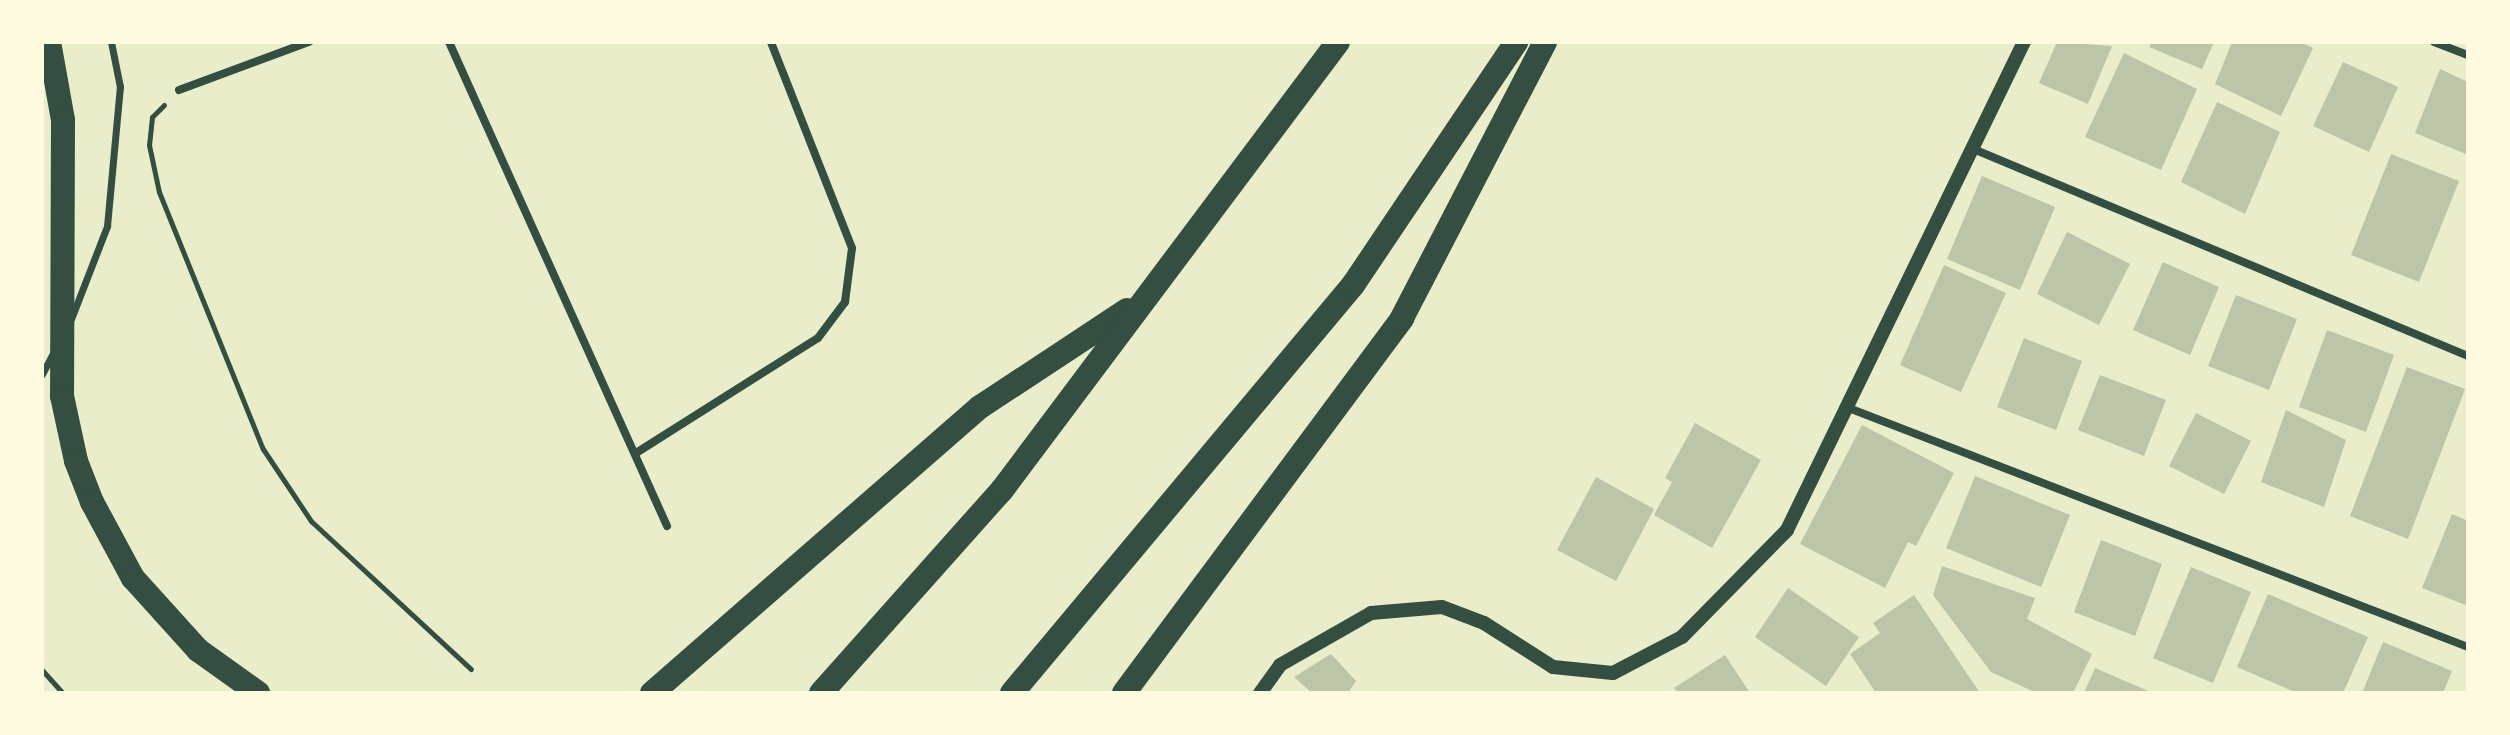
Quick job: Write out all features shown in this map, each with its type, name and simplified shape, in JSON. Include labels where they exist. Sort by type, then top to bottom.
[{"type":"highway","points":[[49,42],[63,120],[62,396],[76,461],[92,502],[133,578],[198,650],[258,693]]},
{"type":"highway","points":[[821,693],[1002,490],[1142,299],[1338,42]]},
{"type":"highway","points":[[1012,693],[1353,285],[1516,42]]},
{"type":"highway","points":[[1124,693],[1402,318],[1545,42]]},
{"type":"highway","points":[[652,693],[980,407],[1142,299]]},
{"type":"street","points":[[42,374],[80,300],[107,226],[120,87],[111,42]]},
{"type":"street","points":[[179,90],[309,42]]},
{"type":"street","points":[[449,42],[667,526]]},
{"type":"street","points":[[636,453],[818,338],[845,302],[852,248],[771,42]]},
{"type":"street","points":[[1260,693],[1280,665],[1371,613],[1442,607],[1484,623],[1553,667],[1613,673],[1682,637],[1787,530],[2024,42]]},
{"type":"street","points":[[2434,42],[2468,55]]},
{"type":"street","points":[[1970,148],[2468,356]]},
{"type":"street","points":[[1846,407],[2468,647]]},
{"type":"path","points":[[179,90],[152,117],[149,145],[159,192],[263,449],[311,521],[471,669]]},
{"type":"path","points":[[42,670],[63,693]]},
{"type":"building","points":[[2057,42],[2112,46],[2088,104],[2039,83]]},
{"type":"building","points":[[2152,42],[2214,42],[2202,69],[2149,47]]},
{"type":"building","points":[[2232,42],[2301,42],[2313,48],[2281,116],[2215,84]]},
{"type":"building","points":[[2124,53],[2197,89],[2161,170],[2085,137]]},
{"type":"building","points":[[2343,62],[2398,87],[2369,152],[2313,126]]},
{"type":"building","points":[[2440,69],[2468,82],[2468,155],[2415,133]]},
{"type":"building","points":[[2217,102],[2280,132],[2245,214],[2181,182]]},
{"type":"building","points":[[2391,154],[2459,181],[2419,282],[2351,255]]},
{"type":"building","points":[[1982,176],[2055,207],[2020,290],[1947,259]]},
{"type":"building","points":[[2067,232],[2130,264],[2099,325],[2037,294]]},
{"type":"building","points":[[2163,262],[2219,287],[2190,355],[2133,330]]},
{"type":"building","points":[[1944,265],[2006,293],[1961,392],[1900,365]]},
{"type":"building","points":[[2236,295],[2297,319],[2269,390],[2208,366]]},
{"type":"building","points":[[2327,330],[2394,355],[2366,432],[2299,407]]},
{"type":"building","points":[[2024,338],[2082,361],[2056,430],[1997,407]]},
{"type":"building","points":[[2407,367],[2465,389],[2408,539],[2350,516]]},
{"type":"building","points":[[2100,375],[2166,400],[2144,456],[2078,430]]},
{"type":"building","points":[[2286,410],[2346,440],[2324,507],[2261,482]]},
{"type":"building","points":[[2196,413],[2251,441],[2224,494],[2169,466]]},
{"type":"building","points":[[1695,423],[1761,460],[1712,548],[1654,515],[1672,482],[1665,478]]},
{"type":"building","points":[[1862,425],[1954,473],[1916,546],[1908,542],[1885,588],[1800,544]]},
{"type":"building","points":[[1975,476],[2070,515],[2041,587],[1946,548]]},
{"type":"building","points":[[1596,477],[1654,509],[1616,581],[1557,550]]},
{"type":"building","points":[[2452,514],[2468,521],[2468,606],[2422,588]]},
{"type":"building","points":[[2101,540],[2162,564],[2135,636],[2074,612]]},
{"type":"building","points":[[1942,566],[2035,598],[2027,619],[2092,654],[2073,693],[2037,693],[1991,672],[1933,595]]},
{"type":"building","points":[[2191,567],[2251,592],[2213,683],[2153,658]]},
{"type":"building","points":[[1788,588],[1859,637],[1826,686],[1755,637]]},
{"type":"building","points":[[2268,594],[2368,637],[2343,693],[2297,693],[2237,667]]},
{"type":"building","points":[[1914,595],[1980,693],[1876,693],[1850,654],[1880,633],[1873,623]]},
{"type":"building","points":[[2383,642],[2452,671],[2443,693],[2362,693]]},
{"type":"building","points":[[1331,654],[1356,681],[1348,693],[1312,693],[1294,677]]},
{"type":"building","points":[[1725,655],[1750,693],[1678,693],[1674,688]]},
{"type":"building","points":[[2095,668],[2153,693],[2084,693]]}]
